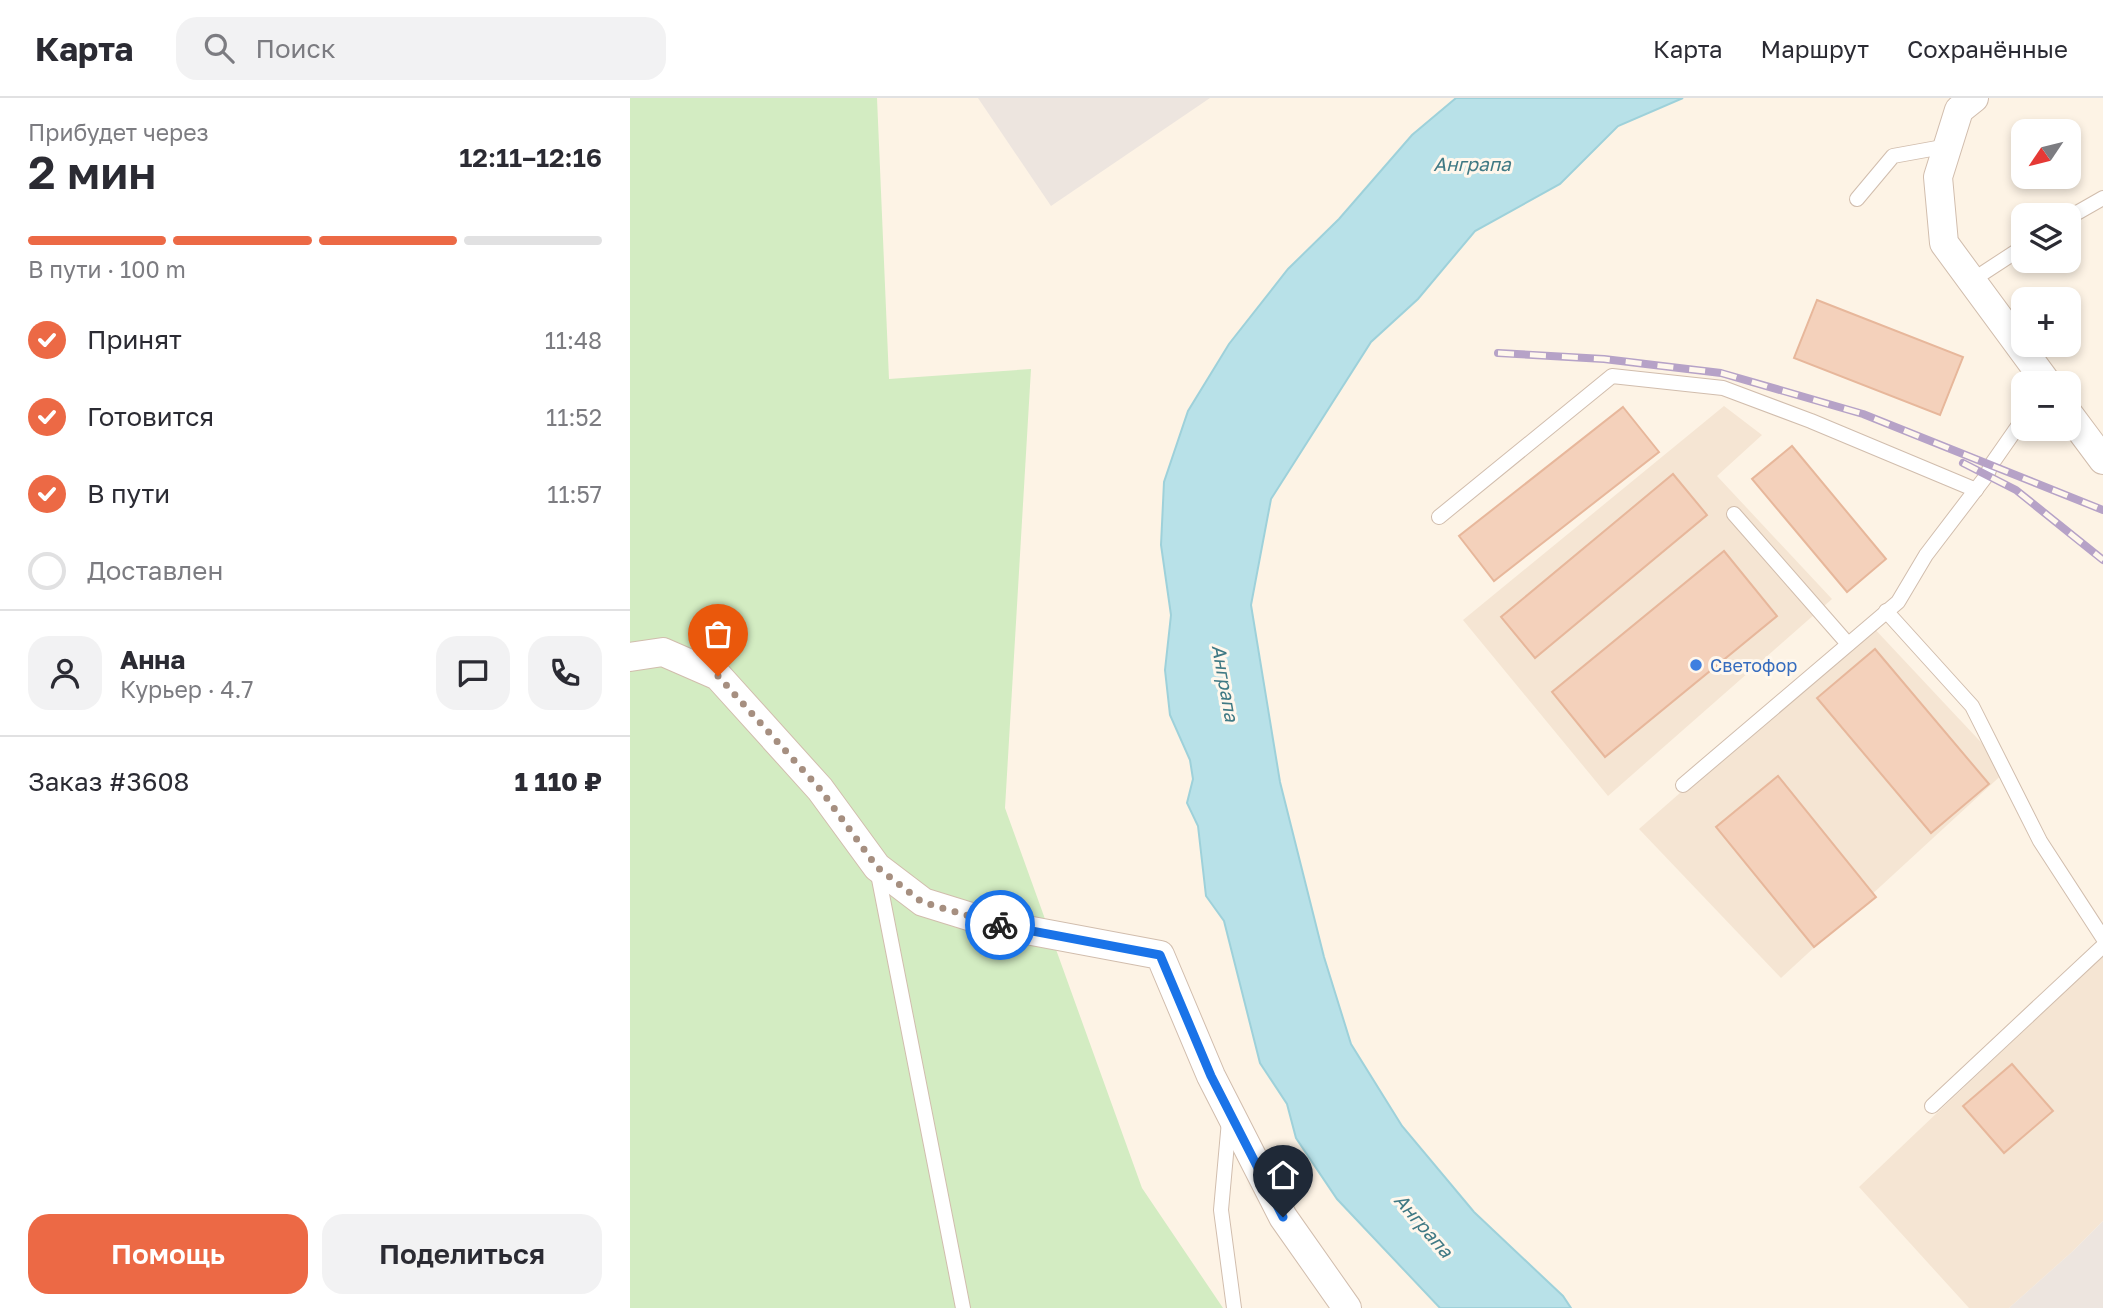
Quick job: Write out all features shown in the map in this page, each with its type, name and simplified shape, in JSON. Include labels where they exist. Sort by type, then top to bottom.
[{"type":"street","points":[[1974,98],[1959,110],[1938,177],[1944,243],[2038,371]]},
{"type":"street","points":[[2081,430],[2103,460]]},
{"type":"street","points":[[630,657],[663,652],[718,676],[820,789],[877,867],[922,902],[994,924],[1160,955],[1211,1076],[1283,1217],[1347,1308]]},
{"type":"lane","points":[[1857,199],[1893,156],[1948,146]]},
{"type":"lane","points":[[2081,211],[2103,198]]},
{"type":"lane","points":[[1972,281],[2011,255]]},
{"type":"lane","points":[[1439,517],[1612,376],[1723,388],[1811,421],[1976,490]]},
{"type":"lane","points":[[1683,785],[1898,602],[1926,555],[1976,490],[2011,437]]},
{"type":"lane","points":[[1734,514],[1848,644]]},
{"type":"lane","points":[[1886,611],[1972,706],[2040,841],[2103,938]]},
{"type":"lane","points":[[877,867],[963,1308]]},
{"type":"lane","points":[[1932,1106],[2103,946]]},
{"type":"lane","points":[[1230,1112],[1222,1210],[1234,1308]]},
{"type":"shaded area","points":[[978,98],[1210,98],[1051,206]]},
{"type":"shaded area","points":[[1724,406],[1762,435],[1717,476],[1832,599],[1608,796],[1463,620]]},
{"type":"shaded area","points":[[1871,625],[2007,770],[1781,978],[1639,829]]},
{"type":"shaded area","points":[[2103,947],[2103,1221],[2009,1308],[1969,1308],[1859,1187],[2038,1017]]},
{"type":"shaded area","points":[[2103,1221],[2103,1308],[2009,1308],[2073,1251]]},
{"type":"green space","points":[[630,98],[877,98],[889,379],[1031,369],[1005,808],[1142,1188],[1223,1308],[630,1308]]},
{"type":"water","name":"Анграпа","points":[[1456,98],[1683,98],[1618,126],[1560,184],[1475,231],[1418,299],[1371,342],[1271,499],[1251,605],[1280,782],[1324,957],[1351,1044],[1402,1126],[1474,1212],[1563,1296],[1571,1308],[1440,1308],[1337,1199],[1296,1138],[1287,1104],[1260,1063],[1224,921],[1206,896],[1198,826],[1187,803],[1193,779],[1190,760],[1170,715],[1165,670],[1171,615],[1161,545],[1164,482],[1188,411],[1229,344],[1288,269],[1339,219],[1412,135]]},
{"type":"building","points":[[1817,300],[1963,357],[1940,415],[1794,358]]},
{"type":"building","points":[[1623,407],[1659,452],[1494,581],[1459,536]]},
{"type":"building","points":[[1792,446],[1886,559],[1847,592],[1752,479]]},
{"type":"building","points":[[1673,474],[1707,515],[1535,658],[1501,617]]},
{"type":"building","points":[[1724,551],[1777,616],[1605,757],[1552,692]]},
{"type":"building","points":[[1875,649],[1989,784],[1931,833],[1817,698]]},
{"type":"building","points":[[1778,776],[1876,897],[1814,947],[1716,827]]},
{"type":"building","points":[[2012,1064],[2053,1111],[2004,1153],[1963,1106]]},
{"type":"railway","points":[[1498,353],[1604,359],[1721,373],[1863,414],[2103,510]]},
{"type":"railway","points":[[1963,463],[2016,490],[2103,560]]},
{"type":"way so far","points":[[718,676],[820,789],[877,867],[922,902],[1000,925]]},
{"type":"place","name":"Светофор","points":[[1696,665]]},
{"type":"route","points":[[1000,925],[1160,955],[1211,1076],[1283,1217]]}]
